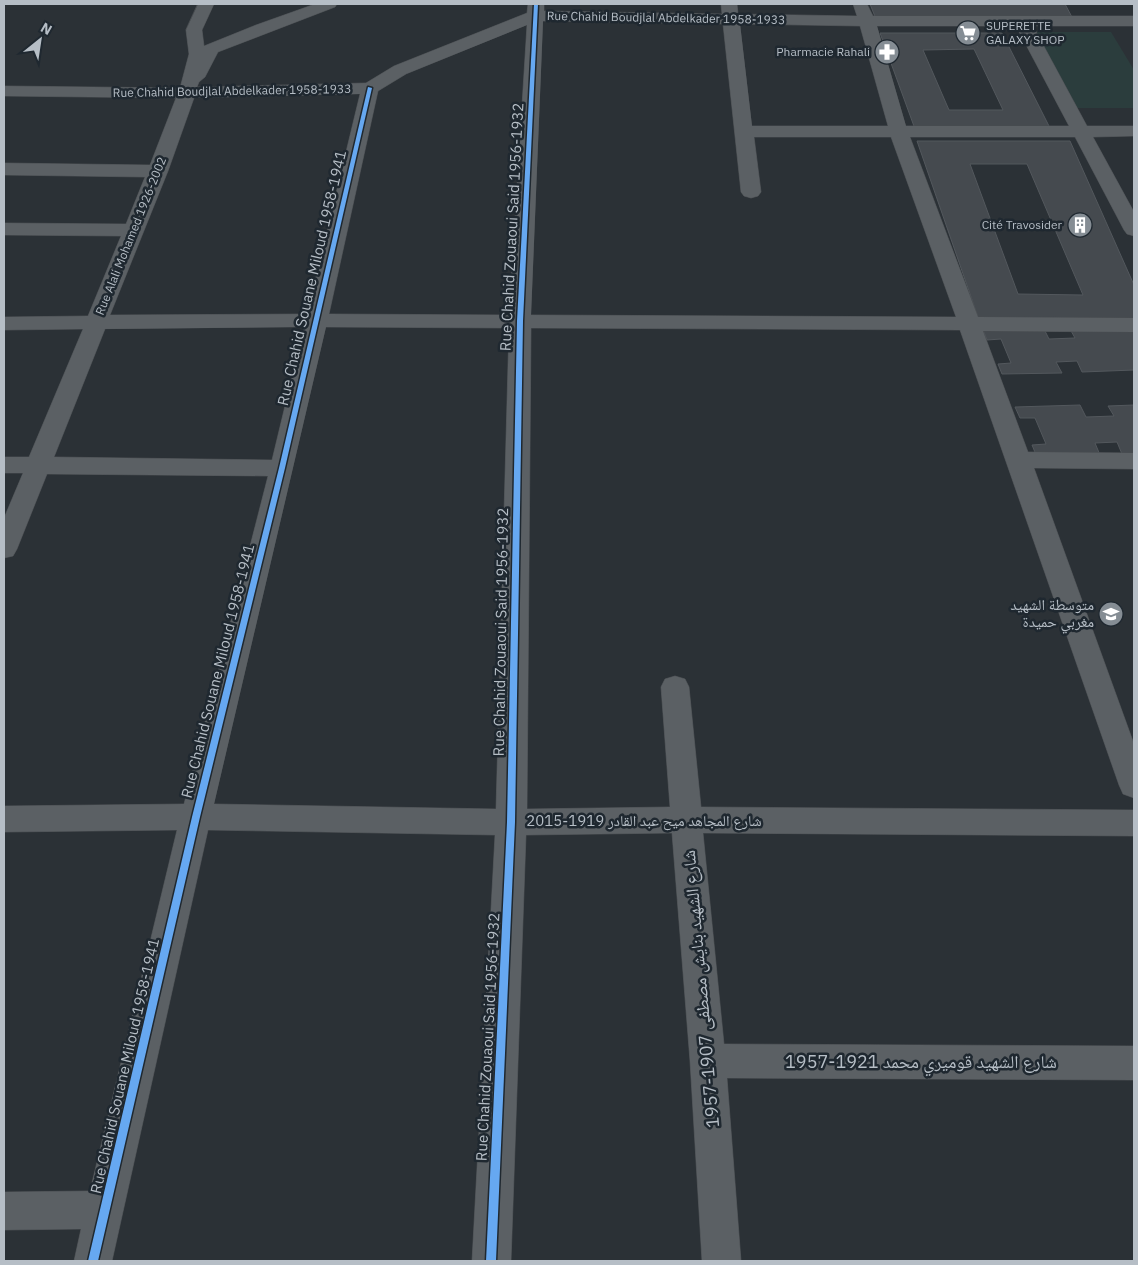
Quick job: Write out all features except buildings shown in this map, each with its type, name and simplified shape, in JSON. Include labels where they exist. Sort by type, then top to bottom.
[{"type":"street","name":"Rue Alali Mohamed 1926-2002","points":[[4,549],[20,465],[96,322],[158,171],[187,94],[198,54],[194,30],[206,4]]},
{"type":"street","points":[[187,94],[211,49],[293,11],[328,4]]},
{"type":"street","points":[[1112,4],[1129,21],[1134,38]]},
{"type":"street","name":"Rue Chahid Boudjlal Abdelkader 1958-1933","points":[[4,91],[187,94],[370,88],[400,70],[536,10],[863,12],[1022,21],[1129,21]]},
{"type":"street","name":"Rue Chahid Zouaoui Said 1956-1932","points":[[491,1261],[511,822],[520,321],[536,10]]},
{"type":"street","points":[[730,11],[751,192]]},
{"type":"street","points":[[863,12],[899,133],[1019,460],[1134,785]]},
{"type":"street","points":[[1022,21],[1134,230]]},
{"type":"street","name":"Rue Chahid Souane Miloud 1958-1941","points":[[93,1261],[196,817],[282,468],[370,88]]},
{"type":"street","points":[[744,132],[1134,131]]},
{"type":"street","points":[[4,169],[158,171]]},
{"type":"street","points":[[4,228],[134,230]]},
{"type":"street","points":[[4,323],[317,320],[970,326],[1134,325]]},
{"type":"street","points":[[1019,460],[1134,461]]},
{"type":"street","points":[[20,465],[282,468]]},
{"type":"street","name":"شارع الشهيد بنايش مصطفى 1907-1957","points":[[675,687],[708,1061],[721,1261]]},
{"type":"street","name":"شارع المجاهد ميح عبد القادر 1919-2015","points":[[4,819],[196,817],[511,822],[686,820],[1134,823]]},
{"type":"street","name":"شارع الشهيد قوميري محمد 1921-1957","points":[[708,1061],[1134,1063]]},
{"type":"street","points":[[4,1212],[105,1210]]},
{"type":"shaded area","points":[[1030,32],[1111,32],[1134,70],[1134,108],[1072,108]]},
{"type":"cycle path","points":[[491,1261],[511,822],[520,321],[536,4]]},
{"type":"cycle path","points":[[93,1261],[196,817],[282,468],[370,88]]},
{"type":"place","name":"SUPERETTE GALAXY SHOP","points":[[968,33]]},
{"type":"place","name":"Pharmacie Rahali","points":[[887,52]]},
{"type":"place","name":"Cité Travosider","points":[[1080,225]]},
{"type":"place","name":"متوسطة الشهيد مغربي حميدة","points":[[1111,614]]}]
